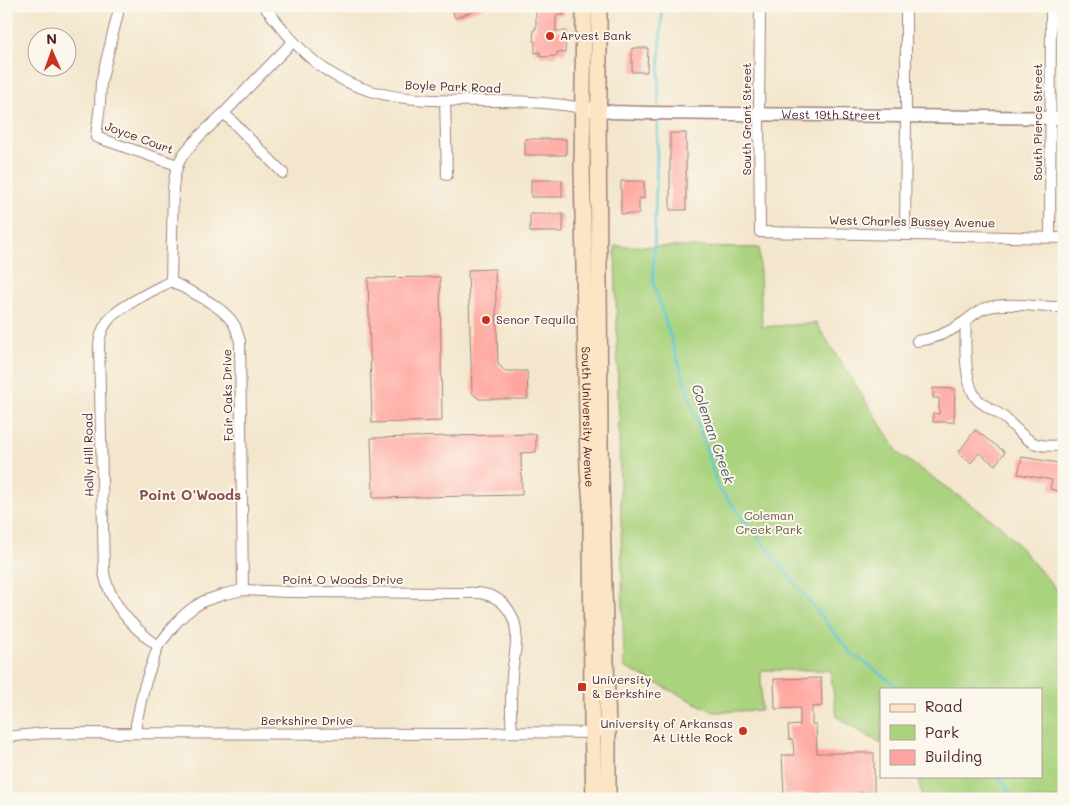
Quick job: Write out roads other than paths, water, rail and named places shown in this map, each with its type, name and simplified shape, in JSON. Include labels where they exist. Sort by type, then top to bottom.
[{"type":"main road","name":"South University Avenue","points":[[584,6],[591,109],[608,732],[608,799]]},
{"type":"main road","name":"South University Avenue","points":[[594,799],[590,504],[582,174],[591,109],[599,96],[599,6]]},
{"type":"street","name":"Boyle Park Road","points":[[264,6],[292,42],[320,66],[359,87],[383,95],[445,101],[534,102],[591,109]]},
{"type":"street","name":"South Grant Street","points":[[760,6],[760,232]]},
{"type":"street","points":[[906,6],[906,235]]},
{"type":"street","name":"South Pierce Street","points":[[1050,237],[1057,118],[1051,6]]},
{"type":"street","name":"Joyce Court","points":[[118,13],[101,82],[96,137],[177,165]]},
{"type":"street","points":[[171,282],[173,188],[177,165],[196,139],[224,113],[292,42]]},
{"type":"street","points":[[445,101],[447,175]]},
{"type":"street","name":"West 19th Street","points":[[591,109],[649,113],[1057,118]]},
{"type":"street","points":[[224,113],[283,173]]},
{"type":"street","name":"West Charles Bussey Avenue","points":[[760,232],[1064,238]]},
{"type":"street","name":"Fair Oaks Drive","points":[[171,282],[224,312],[234,325],[240,341],[243,590]]},
{"type":"street","name":"Holly Hill Road","points":[[158,646],[145,636],[118,608],[110,593],[104,573],[99,344],[103,329],[112,316],[119,310],[171,282]]},
{"type":"street","points":[[917,341],[928,340],[958,326],[983,308],[1000,306],[1064,307]]},
{"type":"street","points":[[966,321],[967,371],[971,388],[977,399],[1005,418],[1032,443],[1048,446],[1064,445]]},
{"type":"street","name":"Point O Woods Drive","points":[[136,733],[136,724],[144,687],[158,646],[176,622],[194,607],[216,596],[243,590],[478,593],[489,595],[508,608],[516,626],[517,639],[512,673],[512,732]]},
{"type":"street","name":"Berkshire Drive","points":[[6,737],[30,733],[461,734],[608,732]]},
{"type":"waterway","name":"Coleman Creek","points":[[658,106],[662,6]]},
{"type":"waterway","name":"Coleman Creek","points":[[658,120],[653,282],[718,487],[850,652],[900,688]]},
{"type":"waterway","name":"Coleman Creek","points":[[999,778],[1015,799]]},
{"type":"place","name":"Arvest Bank","points":[[550,36]]},
{"type":"place","name":"Senor Tequila","points":[[486,320]]},
{"type":"place","name":"University & Berkshire","points":[[582,687]]},
{"type":"place","name":"University of Arkansas At Little Rock","points":[[743,731]]},
{"type":"district","name":"Point O'Woods","points":[[190,495]]},
{"type":"park label","name":"Coleman Creek Park","points":[[769,523]]}]
